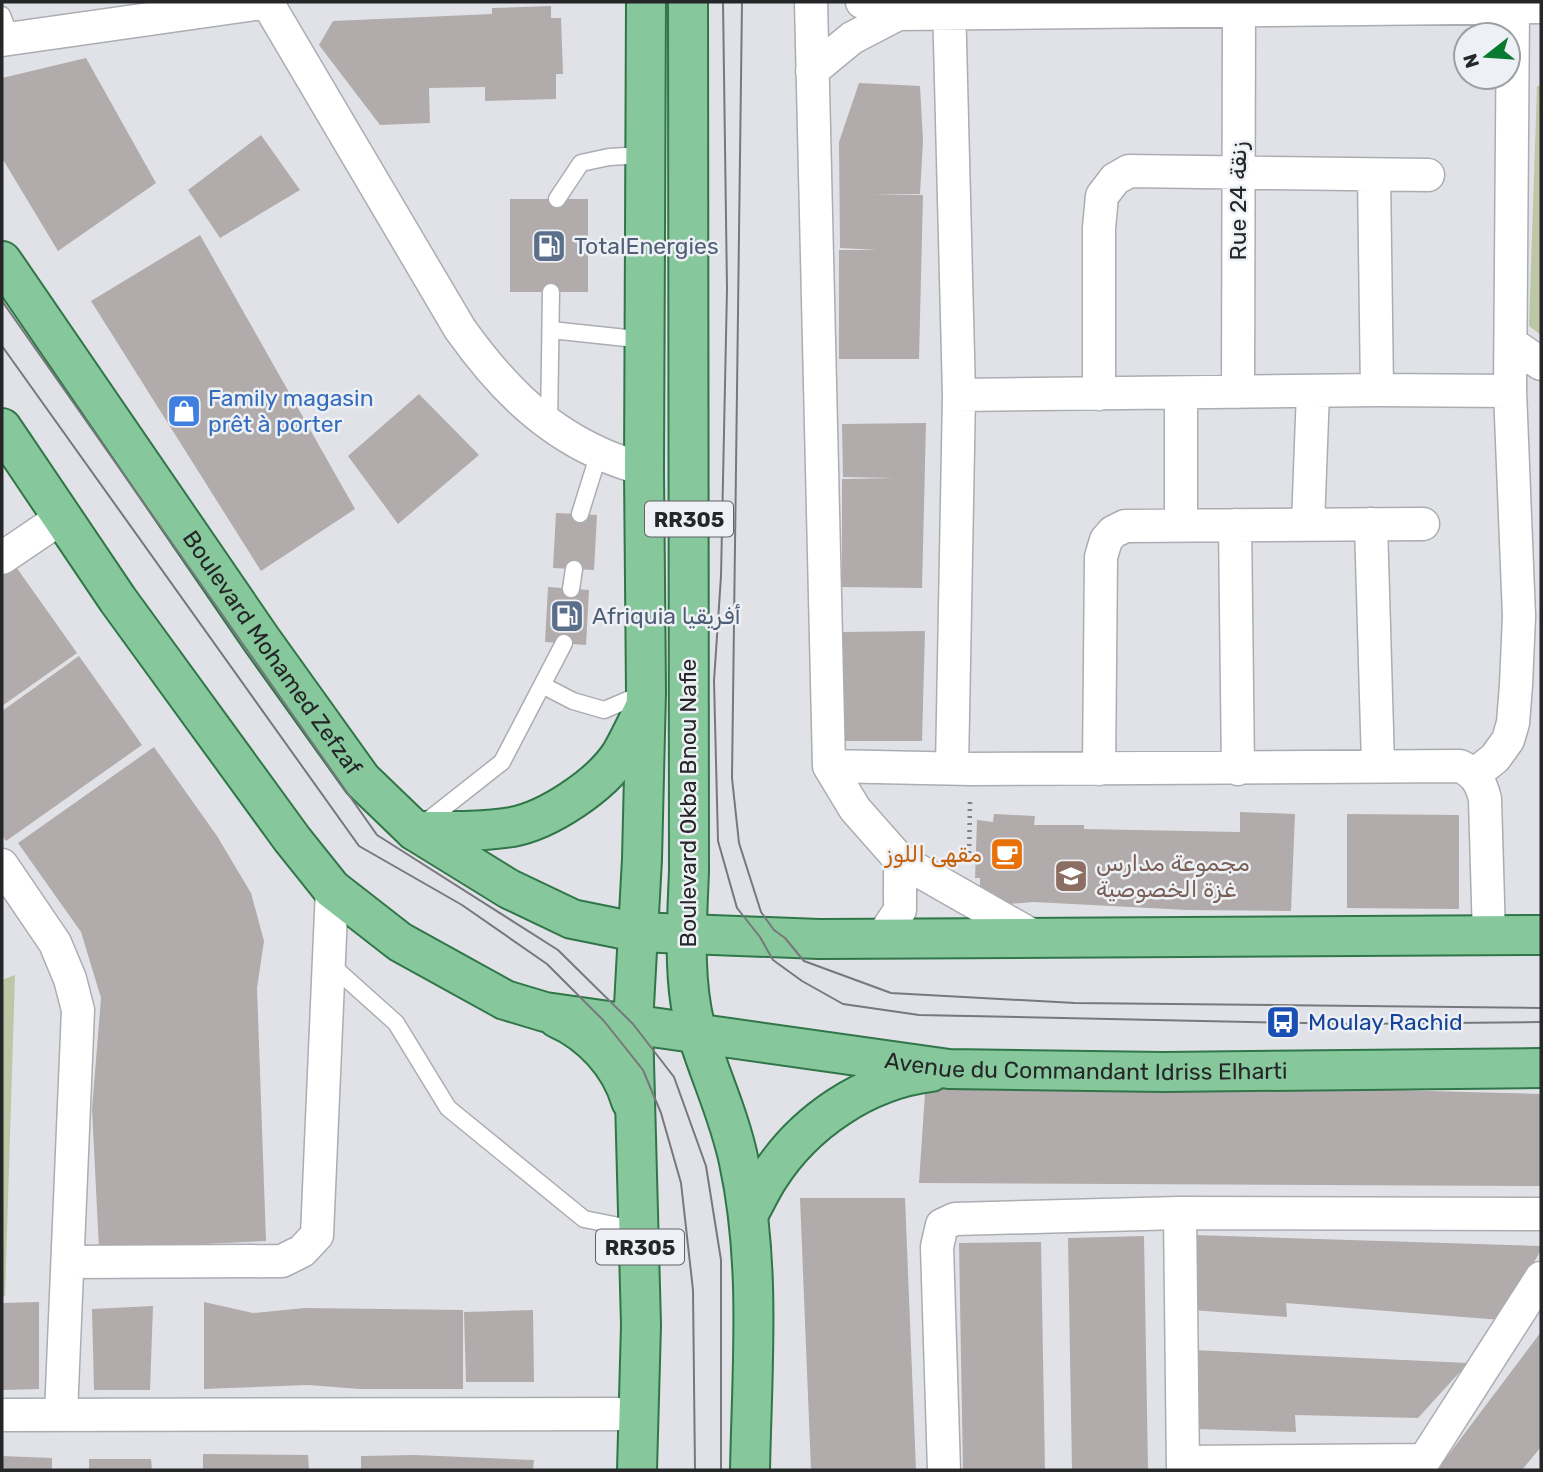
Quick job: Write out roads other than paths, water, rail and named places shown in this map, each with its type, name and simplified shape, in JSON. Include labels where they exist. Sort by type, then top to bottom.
[{"type":"main road","name":"Boulevard Okba Bnou Nafie","points":[[637,1470],[642,1325],[633,1024],[642,859],[646,699],[646,2]]},
{"type":"main road","name":"Boulevard Okba Bnou Nafie","points":[[688,2],[689,871],[686,935],[689,984],[697,1035],[727,1115],[748,1215],[754,1302],[750,1470]]},
{"type":"main road","name":"Boulevard Mohamed Zefzaf","points":[[2,261],[261,639],[362,780],[415,831],[509,889],[572,919],[636,932]]},
{"type":"main road","points":[[2,428],[61,518],[292,839],[332,889],[400,942],[505,1000],[545,1012],[567,1022],[587,1036],[604,1053],[618,1073],[636,1118]]},
{"type":"main road","points":[[415,831],[469,831],[515,826],[557,809],[594,786],[620,755],[646,699]]},
{"type":"main road","points":[[636,932],[819,939],[1541,934]]},
{"type":"main road","points":[[545,1012],[633,1024]]},
{"type":"main road","name":"Avenue du Commandant Idriss Elharti","points":[[633,1024],[948,1069],[1164,1072],[1541,1068]]},
{"type":"main road","points":[[748,1215],[769,1176],[789,1150],[830,1112],[868,1090],[909,1074],[948,1069]]},
{"type":"street","points":[[5,32],[268,2],[460,328],[485,365],[515,397],[549,425],[598,453],[644,470]]},
{"type":"street","points":[[811,2],[829,766],[855,809],[900,860],[1035,937]]},
{"type":"street","points":[[862,2],[898,13]]},
{"type":"street","points":[[812,71],[852,38],[898,13],[949,7],[1239,10],[1394,5],[1527,7],[1510,391],[1526,639]]},
{"type":"street","points":[[949,7],[959,395],[962,768]]},
{"type":"street","name":"Rue 24 زنقة","points":[[1238,392],[1239,10]]},
{"type":"street","points":[[1099,394],[1099,228],[1102,196],[1115,179],[1129,171],[1428,175]]},
{"type":"street","points":[[1374,175],[1377,390]]},
{"type":"street","points":[[1511,343],[1541,364]]},
{"type":"street","points":[[1308,524],[1313,391]]},
{"type":"street","points":[[959,395],[1510,391]]},
{"type":"street","points":[[1181,393],[1181,524]]},
{"type":"street","points":[[2,558],[61,518]]},
{"type":"street","points":[[1099,769],[1101,557],[1106,540],[1113,532],[1125,526],[1181,524],[1423,524]]},
{"type":"street","points":[[1236,524],[1238,769]]},
{"type":"street","points":[[1371,524],[1378,765]]},
{"type":"street","points":[[1474,775],[1495,758],[1508,740],[1526,639],[1541,582]]},
{"type":"street","points":[[829,766],[1099,769],[1460,766],[1479,781],[1485,799],[1489,936]]},
{"type":"street","points":[[881,939],[900,910],[900,860]]},
{"type":"street","points":[[2,864],[55,943],[70,979],[78,1010],[61,1414]]},
{"type":"street","points":[[69,1262],[282,1261],[302,1251],[317,1235],[332,889]]},
{"type":"street","points":[[1181,1213],[1183,1466],[1421,1465],[1541,1278]]},
{"type":"street","points":[[944,1470],[937,1247],[942,1225],[955,1219],[1181,1213],[1541,1214]]},
{"type":"street","points":[[2,1415],[638,1414]]},
{"type":"lane","points":[[557,199],[582,163],[609,157],[645,155]]},
{"type":"lane","points":[[549,425],[551,292]]},
{"type":"lane","points":[[551,330],[645,340]]},
{"type":"lane","points":[[580,514],[598,453]]},
{"type":"lane","points":[[571,589],[575,569]]},
{"type":"lane","points":[[415,831],[502,762],[564,643]]},
{"type":"lane","points":[[542,685],[573,701],[604,710],[646,699]]},
{"type":"lane","points":[[330,963],[396,1023],[448,1108],[584,1219],[639,1230]]},
{"type":"tram line","points":[[723,2],[727,289],[721,576],[714,681],[718,841],[737,908],[760,937],[773,960],[802,981],[843,1004],[919,1015],[1349,1024],[1541,1022]]},
{"type":"tram line","points":[[742,2],[732,778],[739,843],[761,912],[774,930],[785,938],[804,961],[891,993],[1075,1003],[1541,1008]]},
{"type":"tram line","points":[[2,301],[377,835],[558,950],[633,1024],[674,1077],[706,1166],[721,1260],[721,1470]]},
{"type":"tram line","points":[[2,346],[359,846],[462,905],[547,964],[604,1021],[643,1070],[661,1113],[681,1183],[693,1290],[695,1470]]},
{"type":"place","name":"TotalEnergies","points":[[549,246]]},
{"type":"place","name":"Family magasin prêt à porter","points":[[184,411]]},
{"type":"place","name":"Afriquia أفريقيا","points":[[567,616]]},
{"type":"place","name":"مقهى اللوز","points":[[1007,854]]},
{"type":"place","name":"مجموعة مدارس غزة الخصوصية","points":[[1071,876]]},
{"type":"place","name":"Moulay Rachid","points":[[1283,1022]]}]
